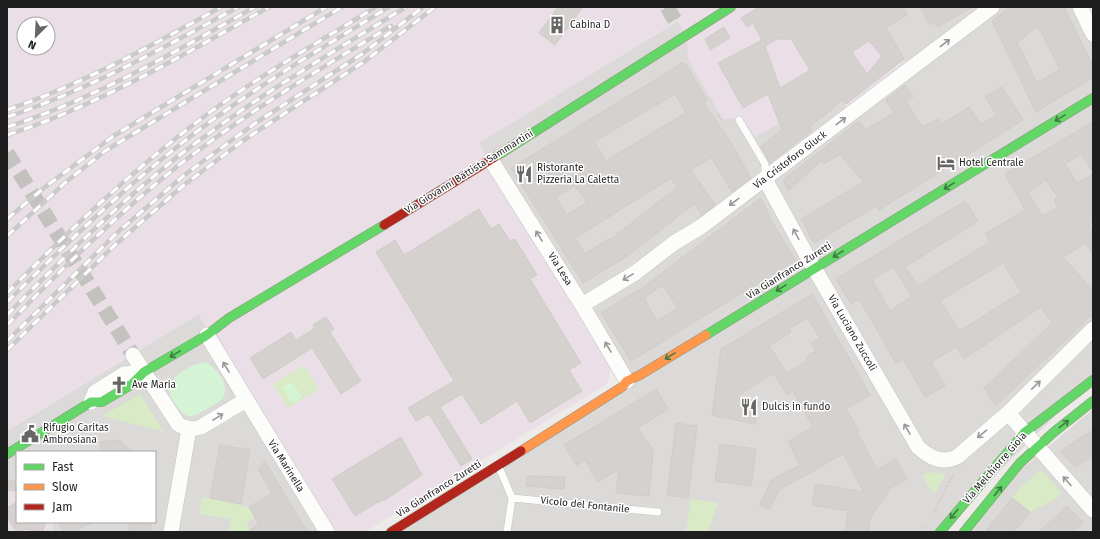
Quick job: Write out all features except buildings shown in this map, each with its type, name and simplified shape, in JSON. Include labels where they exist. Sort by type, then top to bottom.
[{"type":"street","name":"Via Giovanni Battista Sammartini","points":[[144,372],[207,335],[230,318],[491,160],[681,31],[731,7]]},
{"type":"street","name":"Via Cristoforo Gluck","points":[[582,304],[635,273],[674,243],[702,226],[992,7]]},
{"type":"street","points":[[1080,7],[1093,34]]},
{"type":"street","name":"Via Gianfranco Zuretti","points":[[391,532],[622,387],[627,380],[640,375],[1093,98]]},
{"type":"street","name":"Via Lesa","points":[[491,160],[582,304],[627,380]]},
{"type":"street","name":"Via Luciano Zuccoli","points":[[766,179],[815,268],[918,447],[924,452],[942,461],[949,461],[958,457],[1008,413]]},
{"type":"street","points":[[1093,329],[1008,413],[1093,510]]},
{"type":"street","name":"Via Marinella","points":[[207,335],[327,532]]},
{"type":"street","points":[[133,355],[178,424],[189,429],[201,427],[246,400]]},
{"type":"street","points":[[7,454],[91,402],[95,392],[124,374],[144,372]]},
{"type":"street","name":"Via Melchiorre Gioia","points":[[940,532],[1025,432],[1093,380]]},
{"type":"street","name":"Via Melchiorre Gioia","points":[[964,532],[1020,463],[1054,432],[1093,401]]},
{"type":"street","points":[[171,532],[189,429]]},
{"type":"lane","name":"Via Luciano Zuccoli","points":[[739,120],[765,164],[766,179]]},
{"type":"lane","name":"Via Gianfranco Zuretti","points":[[498,465],[512,498]]},
{"type":"lane","name":"Vicolo del Fontanile","points":[[512,498],[658,512]]},
{"type":"lane","points":[[507,532],[512,498]]},
{"type":"path","points":[[718,115],[721,120]]},
{"type":"path","points":[[931,516],[951,475],[955,472]]},
{"type":"path","points":[[919,532],[927,521]]},
{"type":"shaded area","points":[[7,7],[873,7],[908,67],[849,113],[843,100],[779,124],[752,138],[742,118],[723,119],[688,60],[687,38],[678,21],[479,143],[611,368],[607,384],[365,532],[335,532],[207,331],[199,314],[7,431]]},
{"type":"shaded area","points":[[873,7],[1078,7],[1093,39],[1093,378],[938,532],[398,532],[624,389],[478,143],[678,21],[687,38],[742,118],[779,124],[843,100],[849,112],[908,67]]},
{"type":"shaded area","points":[[966,48],[982,70],[938,103],[921,81]]},
{"type":"shaded area","points":[[199,314],[207,331],[324,532],[53,532],[52,523],[156,523],[156,451],[16,451],[16,481],[7,480],[7,431]]},
{"type":"shaded area","points":[[1093,409],[1093,532],[971,532],[1023,468]]},
{"type":"shaded area","points":[[7,480],[16,481],[16,523],[52,523],[53,532],[7,532]]},
{"type":"green space","points":[[206,362],[215,369],[222,379],[225,390],[224,395],[218,403],[197,414],[188,416],[181,412],[173,401],[169,392],[169,386],[181,372]]},
{"type":"green space","points":[[304,365],[319,389],[288,408],[273,384]]},
{"type":"green space","points":[[292,382],[302,397],[292,403],[283,387]]},
{"type":"green space","points":[[140,394],[162,429],[165,432],[102,416]]},
{"type":"green space","points":[[1041,470],[1062,493],[1056,499],[1030,512],[1012,498],[1021,487]]},
{"type":"green space","points":[[930,472],[939,474],[946,473],[934,495],[922,475]]},
{"type":"green space","points":[[202,497],[249,507],[255,517],[247,523],[250,532],[229,532],[231,519],[199,514]]},
{"type":"green space","points":[[691,499],[718,503],[708,532],[686,532]]},
{"type":"tunnel","points":[[667,7],[678,25]]},
{"type":"tunnel","points":[[7,153],[133,355]]},
{"type":"railway","points":[[7,110],[35,100],[90,76],[143,50],[221,7]]},
{"type":"railway","points":[[7,117],[96,81],[153,53],[238,7]]},
{"type":"railway","points":[[7,127],[40,116],[103,89],[255,7]]},
{"type":"railway","points":[[7,135],[41,123],[108,94],[269,7]]},
{"type":"railway","points":[[7,219],[45,187],[115,135],[326,7]]},
{"type":"railway","points":[[7,236],[66,182],[105,151],[342,7]]},
{"type":"railway","points":[[7,293],[97,206],[168,144],[237,93],[376,7]]},
{"type":"railway","points":[[7,302],[111,203],[177,147],[254,91],[389,7]]},
{"type":"railway","points":[[7,315],[89,234],[176,158],[260,98],[406,7]]},
{"type":"railway","points":[[7,341],[120,230],[187,173],[254,124],[362,54],[423,7]]},
{"type":"railway","points":[[7,350],[115,245],[184,185],[244,140],[365,61],[435,7]]},
{"type":"railway","points":[[7,325],[114,220],[183,162],[233,125],[311,74],[391,26]]},
{"type":"traffic: fast","points":[[495,157],[731,7]]},
{"type":"traffic: fast","points":[[706,335],[1093,98]]},
{"type":"traffic: fast","points":[[7,454],[91,402],[102,402],[131,385],[144,372],[207,335],[229,318],[384,225]]},
{"type":"traffic: fast","points":[[940,532],[1025,432],[1093,380]]},
{"type":"traffic: fast","points":[[964,532],[1020,463],[1054,432],[1093,401]]},
{"type":"traffic: slow","points":[[521,451],[622,387],[627,381],[640,375],[706,335]]},
{"type":"traffic: jam","points":[[384,225],[495,157]]},
{"type":"traffic: jam","points":[[391,532],[521,451]]},
{"type":"place","name":"Cabina D","points":[[557,25]]},
{"type":"place","name":"Hotel Centrale","points":[[946,163]]},
{"type":"place","name":"Ristorante Pizzeria La Caletta","points":[[524,174]]},
{"type":"place","name":"Ave Maria","points":[[119,385]]},
{"type":"place","name":"Dulcis in fundo","points":[[749,407]]},
{"type":"place","name":"Rifugio Caritas Ambrosiana","points":[[30,434]]}]
